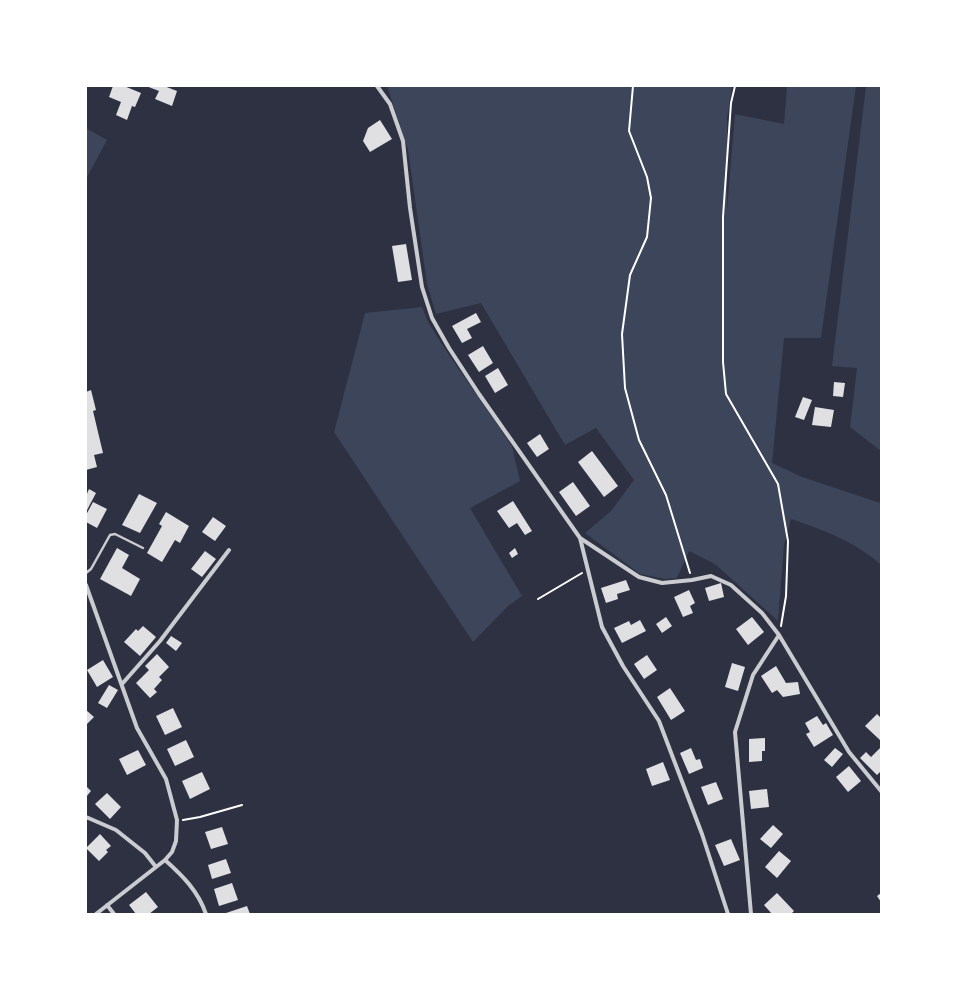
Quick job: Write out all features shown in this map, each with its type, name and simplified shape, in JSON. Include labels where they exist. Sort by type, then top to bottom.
[{"type":"street","points":[[377,86],[390,104],[403,141],[410,208],[422,287],[432,318],[449,348],[475,388],[580,538],[602,627],[623,666],[659,720],[702,834],[728,914]]},
{"type":"street","points":[[580,538],[639,577],[662,583],[692,580],[711,576],[732,585],[762,613],[779,635],[849,752],[881,792]]},
{"type":"street","points":[[122,684],[160,642],[229,550]]},
{"type":"street","points":[[86,585],[137,728],[166,779],[177,820],[176,841],[172,852],[165,860],[96,914]]},
{"type":"street","points":[[751,914],[735,732],[753,675],[779,635]]},
{"type":"street","points":[[86,817],[116,830],[145,853],[156,867]]},
{"type":"street","points":[[165,860],[185,878],[195,890],[203,904],[206,914]]},
{"type":"street","points":[[107,905],[114,914]]},
{"type":"lane","points":[[86,573],[91,569],[110,535],[115,534],[143,548]]},
{"type":"path","points":[[633,86],[629,131],[647,177],[651,198],[647,236],[630,275],[622,334],[625,388],[639,440],[666,495],[692,580]]},
{"type":"path","points":[[735,86],[731,103],[723,217],[723,362],[726,394],[778,484],[788,541],[786,596],[779,635]]},
{"type":"path","points":[[538,599],[588,570]]},
{"type":"path","points":[[177,820],[200,818],[242,805]]},
{"type":"shaded area","points":[[387,86],[732,86],[727,118],[727,209],[735,114],[784,124],[787,86],[856,86],[821,338],[784,338],[772,463],[802,477],[880,503],[881,502],[881,565],[850,543],[827,532],[791,519],[784,545],[778,621],[715,564],[689,551],[677,578],[665,579],[640,574],[585,533],[611,511],[634,480],[596,428],[565,445],[481,303],[436,314],[427,284],[408,150]]},
{"type":"shaded area","points":[[866,86],[881,86],[881,451],[850,427],[857,368],[832,366]]},
{"type":"shaded area","points":[[86,128],[107,140],[86,179]]},
{"type":"shaded area","points":[[422,307],[428,322],[447,352],[512,446],[520,481],[470,508],[522,596],[508,606],[473,642],[334,432],[365,313]]},
{"type":"building","points":[[113,86],[124,86],[141,93],[135,107],[132,106],[127,120],[116,115],[121,102],[109,97]]},
{"type":"building","points":[[146,86],[164,86],[177,91],[172,106],[155,99],[159,91]]},
{"type":"building","points":[[380,120],[392,139],[370,152],[363,141],[368,128]]},
{"type":"building","points":[[406,244],[412,280],[398,282],[392,246]]},
{"type":"building","points":[[476,313],[481,322],[467,329],[472,338],[462,343],[452,326]]},
{"type":"building","points":[[483,346],[493,363],[479,372],[468,355]]},
{"type":"building","points":[[498,368],[508,385],[495,393],[485,376]]},
{"type":"building","points":[[834,382],[845,383],[843,397],[833,396]]},
{"type":"building","points":[[91,390],[96,410],[93,411],[103,453],[94,455],[97,467],[86,470],[86,392]]},
{"type":"building","points":[[803,397],[812,400],[804,420],[795,417]]},
{"type":"building","points":[[815,407],[834,410],[831,427],[812,425]]},
{"type":"building","points":[[540,434],[549,449],[537,457],[527,443]]},
{"type":"building","points":[[592,451],[618,486],[604,497],[578,462]]},
{"type":"building","points":[[573,482],[590,506],[576,516],[559,492]]},
{"type":"building","points":[[89,489],[96,493],[86,512],[86,496]]},
{"type":"building","points":[[139,494],[157,503],[140,533],[122,525]]},
{"type":"building","points":[[513,501],[532,531],[525,535],[517,523],[509,528],[497,511]]},
{"type":"building","points":[[93,502],[107,509],[97,528],[86,522],[86,515]]},
{"type":"building","points":[[166,512],[189,526],[180,543],[175,540],[162,562],[147,553],[162,526],[159,524]]},
{"type":"building","points":[[213,517],[226,526],[215,541],[202,532]]},
{"type":"building","points":[[117,548],[129,555],[122,568],[140,579],[131,596],[100,579]]},
{"type":"building","points":[[515,548],[518,554],[512,558],[509,553]]},
{"type":"building","points":[[205,551],[216,559],[202,577],[191,569]]},
{"type":"building","points":[[626,580],[630,590],[617,594],[618,599],[606,603],[601,588]]},
{"type":"building","points":[[721,583],[724,597],[709,601],[705,588]]},
{"type":"building","points":[[689,590],[695,603],[690,606],[693,613],[683,617],[674,597]]},
{"type":"building","points":[[666,617],[672,626],[662,633],[656,624]]},
{"type":"building","points":[[752,617],[764,632],[748,645],[736,629]]},
{"type":"building","points":[[640,620],[646,631],[622,643],[614,628],[629,621],[631,625]]},
{"type":"building","points":[[143,626],[156,637],[140,656],[124,642],[136,629],[138,631]]},
{"type":"building","points":[[171,636],[182,643],[176,651],[166,643]]},
{"type":"building","points":[[157,654],[169,667],[159,677],[162,680],[154,689],[157,692],[150,698],[136,683],[149,670],[145,666]]},
{"type":"building","points":[[647,655],[657,670],[644,679],[634,664]]},
{"type":"building","points":[[103,660],[113,677],[97,687],[87,670]]},
{"type":"building","points":[[732,663],[745,667],[738,691],[725,687]]},
{"type":"building","points":[[776,666],[786,683],[798,682],[800,694],[783,697],[777,690],[772,693],[761,676]]},
{"type":"building","points":[[109,685],[118,690],[107,708],[98,703]]},
{"type":"building","points":[[670,688],[685,711],[671,720],[657,697]]},
{"type":"building","points":[[173,708],[182,727],[165,735],[156,716]]},
{"type":"building","points":[[86,710],[94,717],[86,725]]},
{"type":"building","points":[[877,714],[881,718],[881,741],[865,726]]},
{"type":"building","points":[[817,716],[823,725],[826,723],[833,735],[814,747],[806,734],[810,732],[805,723]]},
{"type":"building","points":[[765,738],[765,751],[762,751],[762,761],[749,762],[749,739]]},
{"type":"building","points":[[186,740],[194,757],[175,766],[167,749]]},
{"type":"building","points":[[881,747],[881,771],[877,775],[860,758],[866,752],[871,757]]},
{"type":"building","points":[[691,748],[696,760],[700,759],[703,768],[689,774],[680,753]]},
{"type":"building","points":[[835,748],[843,754],[832,767],[824,760]]},
{"type":"building","points":[[138,750],[146,765],[127,775],[119,759]]},
{"type":"building","points":[[663,762],[670,780],[652,786],[646,769]]},
{"type":"building","points":[[849,766],[861,781],[848,792],[836,777]]},
{"type":"building","points":[[202,772],[210,789],[190,799],[182,781]]},
{"type":"building","points":[[716,782],[723,799],[708,805],[701,787]]},
{"type":"building","points":[[86,786],[91,791],[86,797]]},
{"type":"building","points":[[767,789],[769,807],[751,809],[749,791]]},
{"type":"building","points":[[107,793],[121,807],[110,819],[95,804]]},
{"type":"building","points":[[773,825],[783,834],[771,848],[760,839]]},
{"type":"building","points":[[222,827],[228,844],[211,849],[205,832]]},
{"type":"building","points":[[100,834],[111,846],[106,850],[108,852],[99,861],[86,848]]},
{"type":"building","points":[[731,839],[740,860],[724,866],[715,845]]},
{"type":"building","points":[[779,851],[791,861],[777,878],[765,867]]},
{"type":"building","points":[[226,859],[231,873],[212,879],[208,865]]},
{"type":"building","points":[[232,883],[238,900],[219,906],[214,889]]},
{"type":"building","points":[[146,892],[158,907],[149,914],[136,914],[129,905]]},
{"type":"building","points":[[777,893],[794,911],[791,914],[772,914],[764,905]]},
{"type":"building","points":[[881,893],[881,902],[877,896]]},
{"type":"building","points":[[247,906],[250,914],[223,914]]}]
